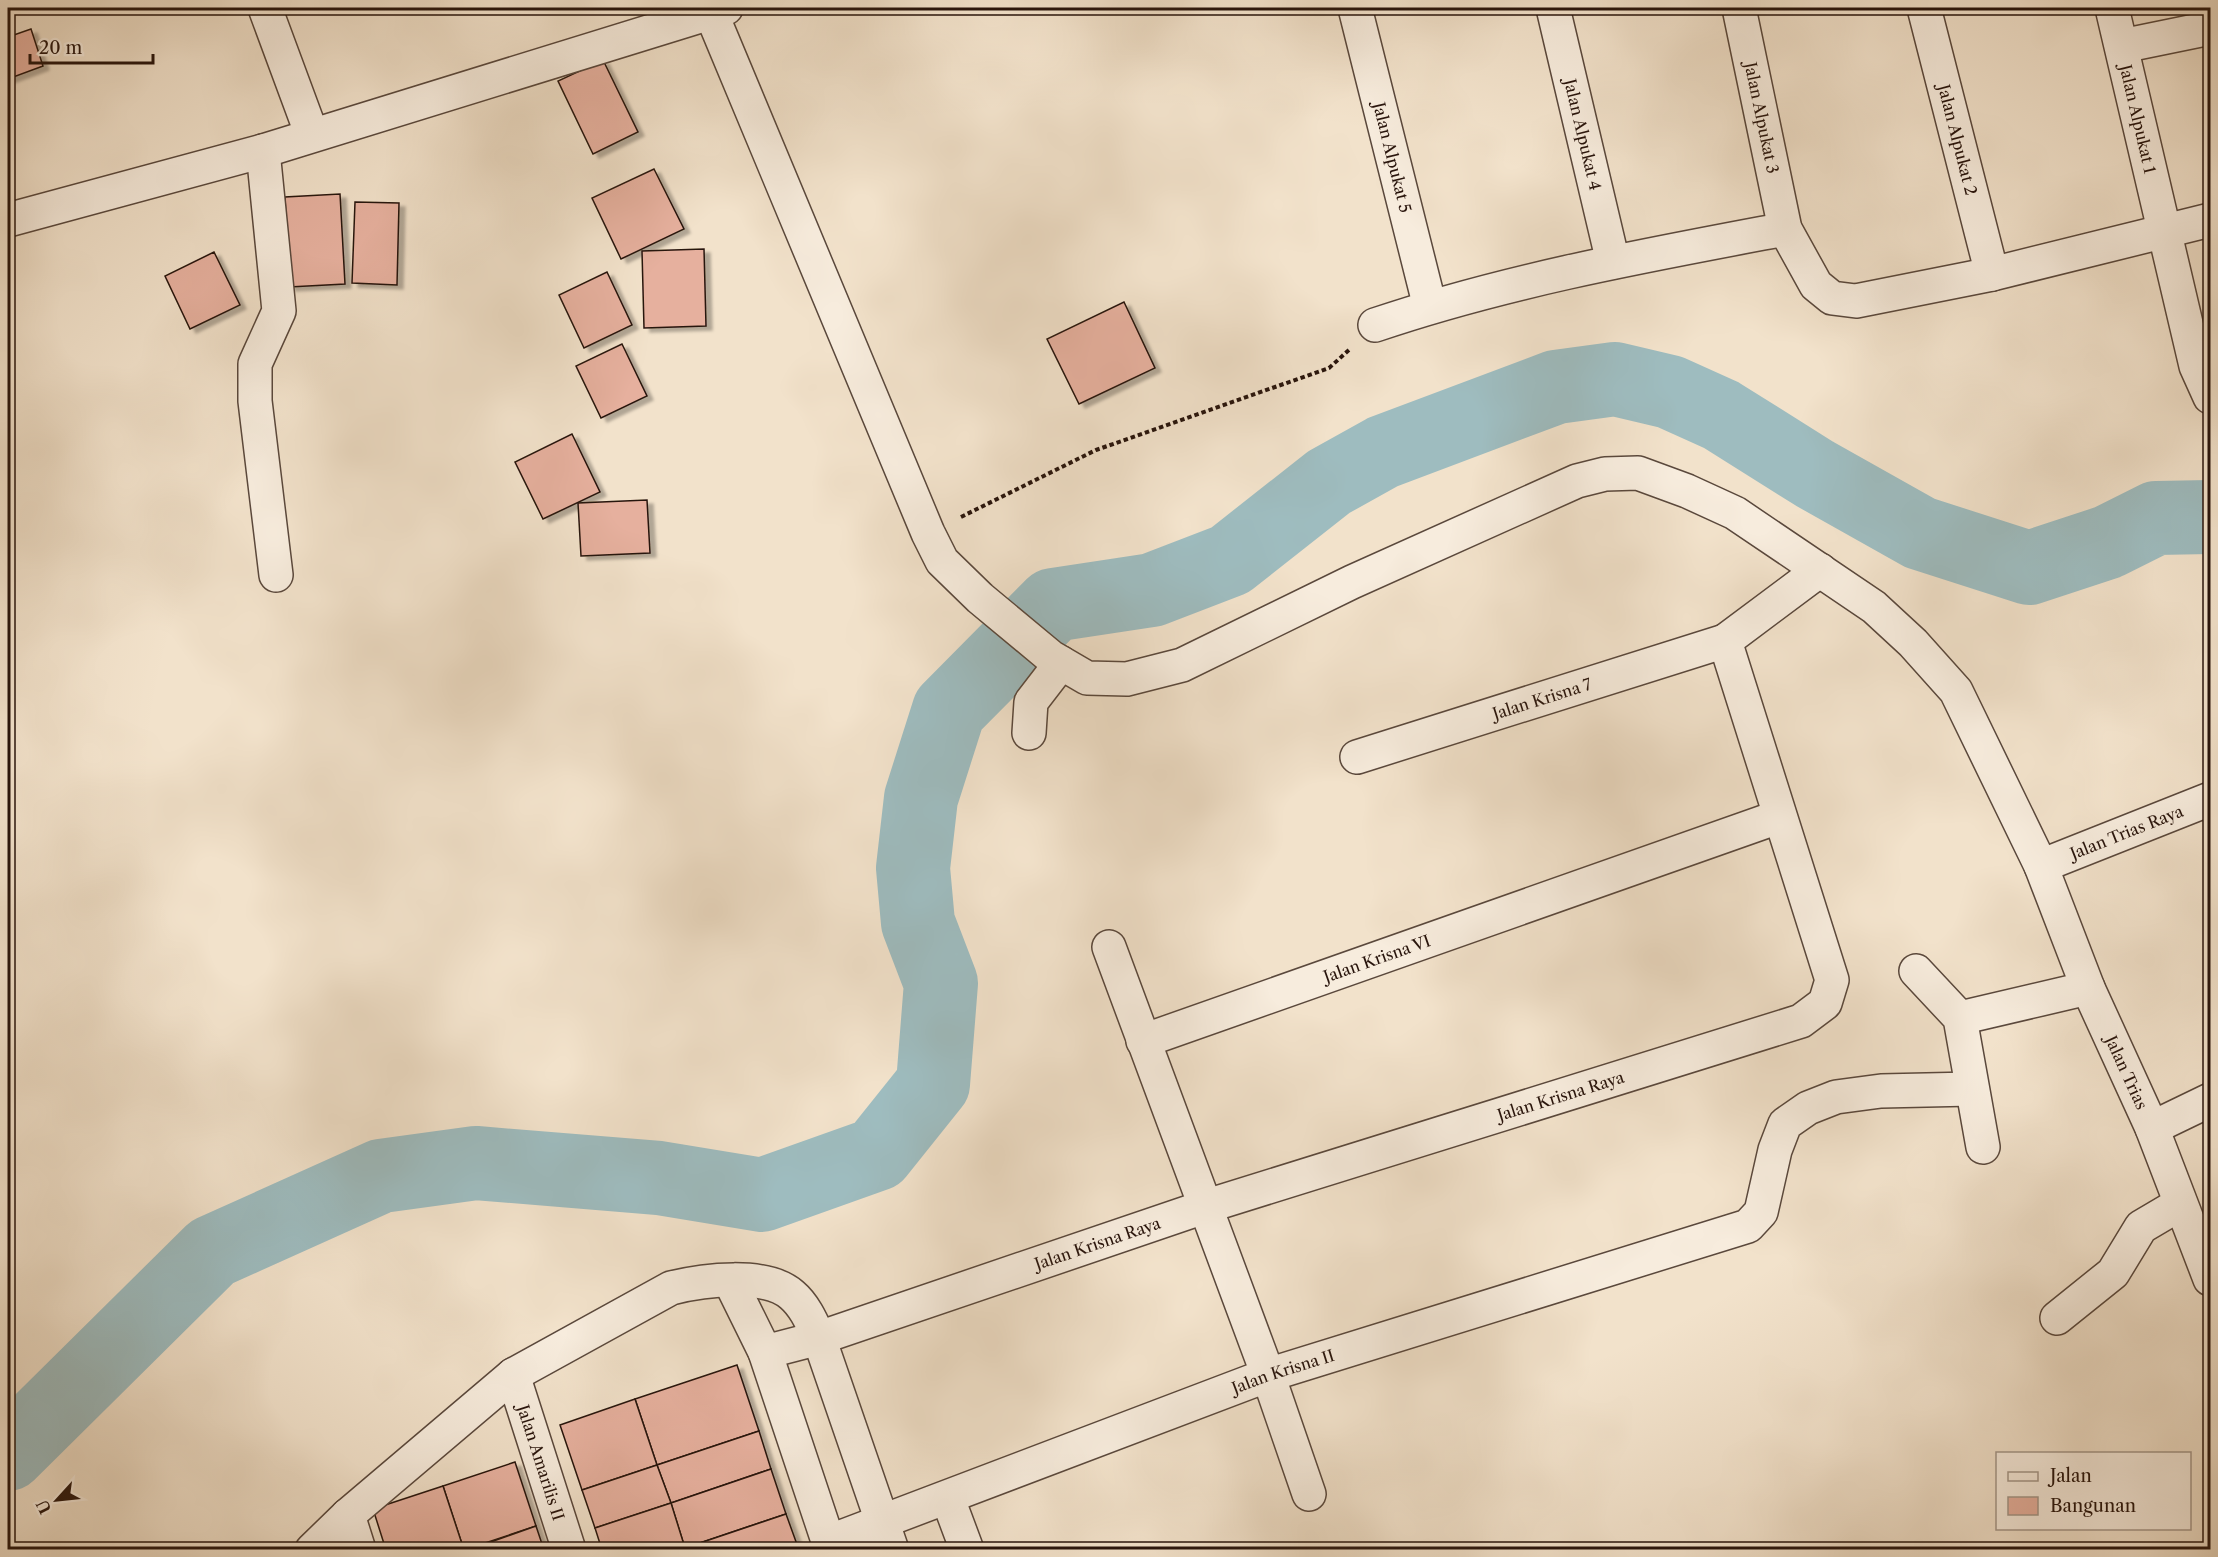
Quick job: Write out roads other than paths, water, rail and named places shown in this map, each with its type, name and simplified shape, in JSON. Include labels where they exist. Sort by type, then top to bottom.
[{"type":"street","points":[[265,8],[312,135]]},
{"type":"street","name":"Jalan Alpukat 5","points":[[1355,8],[1430,307]]},
{"type":"street","name":"Jalan Alpukat 4","points":[[1554,8],[1613,262]]},
{"type":"street","name":"Jalan Alpukat 3","points":[[1739,8],[1785,229],[1816,285],[1832,298],[1856,300],[1992,274],[2211,220]]},
{"type":"street","name":"Jalan Alpukat 2","points":[[1924,8],[1992,274]]},
{"type":"street","name":"Jalan Alpukat 1","points":[[2112,8],[2166,230],[2196,366],[2211,397]]},
{"type":"street","points":[[8,220],[263,151],[716,9]]},
{"type":"street","name":"Jalan Trias","points":[[716,9],[928,533],[942,561],[980,598],[1056,660],[1087,678],[1127,679],[1182,665],[1352,582],[1577,481],[1605,474],[1638,473],[1687,491],[1735,513],[1874,607],[1913,643],[1956,691],[2041,866],[2088,988],[2152,1128],[2211,1279]]},
{"type":"street","points":[[2122,46],[2211,28]]},
{"type":"street","points":[[263,151],[279,310],[255,364],[255,401],[276,575]]},
{"type":"street","points":[[1375,325],[1430,307],[1613,262],[1785,229]]},
{"type":"street","points":[[1725,641],[1820,570]]},
{"type":"street","name":"Jalan Krisna 7","points":[[1357,757],[1725,641]]},
{"type":"street","name":"Jalan Krisna Raya","points":[[765,1352],[819,1338],[1204,1208],[1801,1021],[1825,1003],[1832,980],[1778,817],[1725,641]]},
{"type":"street","points":[[1029,733],[1031,702],[1056,660]]},
{"type":"street","name":"Jalan Trias Raya","points":[[2041,866],[2211,799]]},
{"type":"street","name":"Jalan Krisna VI","points":[[1143,1041],[1778,817]]},
{"type":"street","points":[[1109,947],[1204,1208],[1268,1375],[1309,1494]]},
{"type":"street","points":[[1916,971],[1960,1018],[1983,1147]]},
{"type":"street","points":[[1960,1018],[2088,988]]},
{"type":"street","name":"Jalan Krisna II","points":[[830,1546],[887,1537],[948,1499],[1268,1375],[1748,1226],[1761,1212],[1775,1150],[1785,1124],[1808,1108],[1836,1097],[1881,1091],[1972,1089]]},
{"type":"street","points":[[2152,1128],[2211,1100]]},
{"type":"street","points":[[2057,1318],[2113,1273],[2141,1227],[2180,1204]]},
{"type":"street","points":[[312,1550],[348,1515],[513,1375],[671,1288],[697,1281],[774,1283],[793,1295],[806,1312],[819,1338],[887,1537]]},
{"type":"street","points":[[730,1281],[765,1352],[830,1546]]},
{"type":"street","name":"Jalan Amarilis II","points":[[513,1375],[569,1550]]},
{"type":"street","points":[[948,1499],[967,1550]]},
{"type":"street","points":[[348,1515],[359,1550]]},
{"type":"waterway","points":[[8,1454],[212,1252],[381,1176],[476,1163],[659,1178],[762,1195],[877,1154],[933,1084],[941,983],[918,923],[913,868],[921,798],[949,710],[1053,605],[1152,590],[1230,560],[1329,482],[1383,452],[1556,387],[1615,379],[1670,392],[1721,415],[1815,474],[1920,533],[2029,568],[2108,542],[2156,518],[2210,517]]}]
